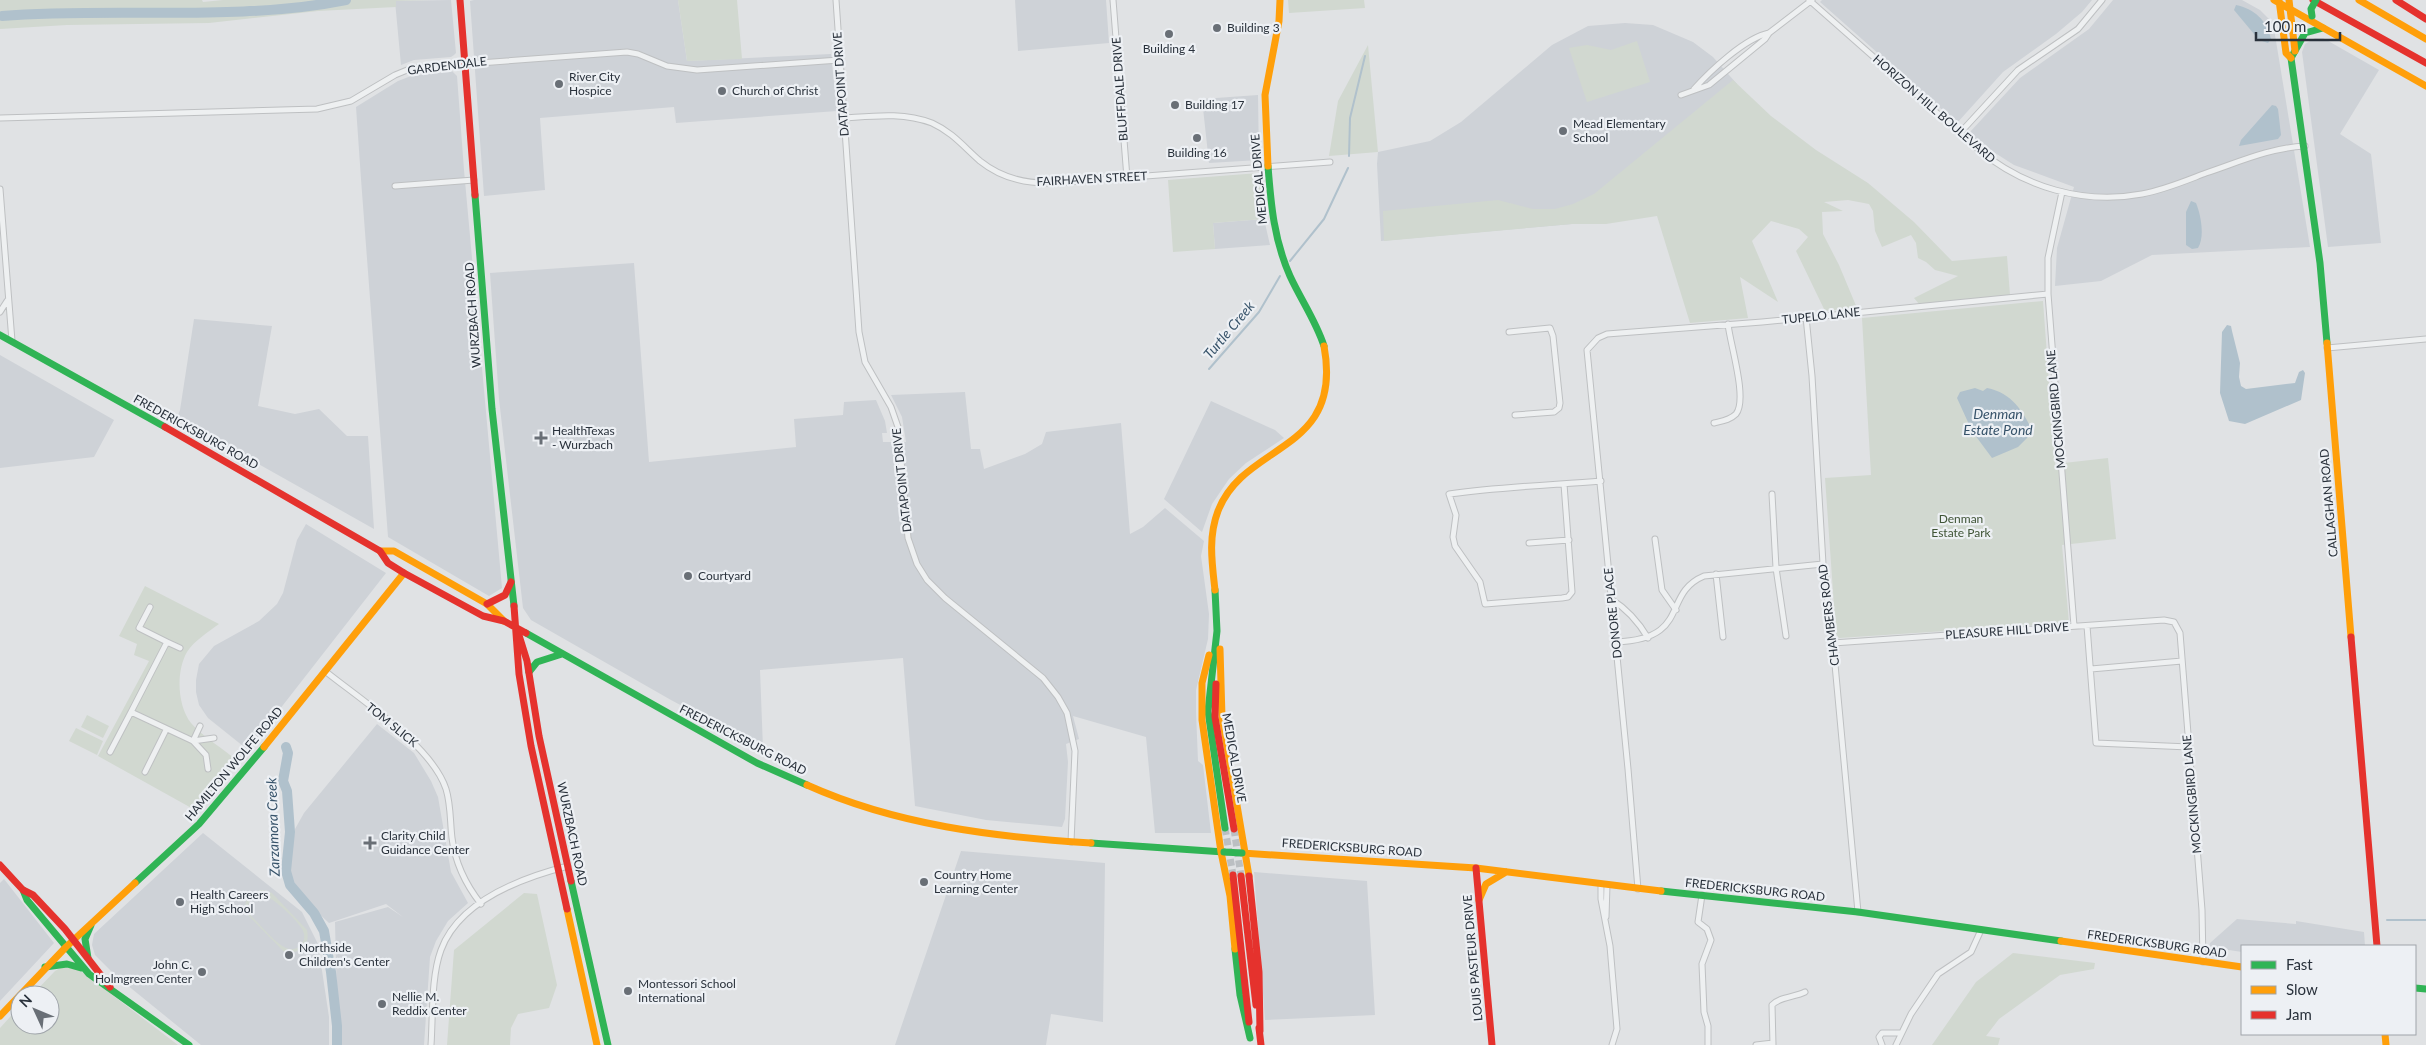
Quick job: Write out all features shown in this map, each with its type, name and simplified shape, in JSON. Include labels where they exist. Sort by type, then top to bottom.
[{"type":"main road","name":"WURZBACH ROAD","points":[[460,0],[492,409],[516,628],[516,648],[524,709],[597,1045]]},
{"type":"main road","name":"MEDICAL DRIVE","points":[[1225,828],[1208,711],[1207,692],[1217,631],[1217,612],[1210,552],[1212,534],[1217,513],[1228,494],[1246,473],[1283,450],[1306,428],[1317,409],[1325,379],[1326,360],[1321,335],[1316,321],[1292,282],[1278,240],[1271,209],[1264,106],[1268,70],[1279,28],[1280,0]]},
{"type":"main road","points":[[2320,26],[2312,16],[2311,9],[2314,0],[2426,63]]},
{"type":"main road","points":[[2359,0],[2425,38]]},
{"type":"main road","points":[[2396,0],[2426,19]]},
{"type":"main road","points":[[2278,1],[2290,4],[2320,26],[2426,86]]},
{"type":"main road","name":"CALLAGHAN ROAD","points":[[2278,1],[2286,53],[2293,55]]},
{"type":"main road","name":"CALLAGHAN ROAD","points":[[2290,4],[2293,55],[2320,263],[2377,945]]},
{"type":"main road","points":[[2293,55],[2305,33],[2320,26]]},
{"type":"main road","name":"FREDERICKSBURG ROAD","points":[[0,335],[290,498],[380,551],[388,563],[404,573],[483,616],[504,621]]},
{"type":"main road","name":"FREDERICKSBURG ROAD","points":[[380,551],[394,551],[487,604],[504,621],[757,763],[824,793],[862,806],[955,830],[1071,842],[1222,852],[1358,858],[1476,868],[1638,889],[1858,912],[2241,967]]},
{"type":"main road","points":[[404,573],[413,568],[423,568]]},
{"type":"main road","name":"HAMILTON WOLFE ROAD","points":[[0,1016],[72,940],[199,824],[404,573]]},
{"type":"main road","points":[[487,604],[505,595],[511,582]]},
{"type":"main road","name":"WURZBACH ROAD","points":[[516,628],[526,652],[536,722],[608,1045]]},
{"type":"main road","name":"MEDICAL DRIVE","points":[[1217,631],[1220,649],[1215,716],[1234,829]]},
{"type":"main road","points":[[1217,631],[1204,672],[1201,709],[1230,896],[1240,995],[1251,1041]]},
{"type":"main road","points":[[1220,649],[1222,663],[1220,701],[1222,719],[1256,916],[1261,1045]]},
{"type":"main road","points":[[529,672],[537,662],[562,654]]},
{"type":"main road","points":[[0,865],[23,890],[32,895],[110,987]]},
{"type":"main road","name":"LOUIS PASTEUR DRIVE","points":[[1476,868],[1492,1045]]},
{"type":"main road","points":[[1479,900],[1486,884],[1506,872]]},
{"type":"main road","points":[[1251,1041],[1237,876],[1260,1032]]},
{"type":"main road","points":[[23,890],[27,900],[97,981],[110,987],[189,1045]]},
{"type":"main road","points":[[88,961],[85,940],[92,922]]},
{"type":"main road","points":[[45,967],[67,964],[85,969]]},
{"type":"street","name":"DATAPOINT DRIVE","points":[[836,0],[862,352],[871,375],[891,408],[898,426],[908,538],[913,554],[927,580],[936,591],[1035,670],[1058,697],[1071,725],[1076,751],[1071,842]]},
{"type":"street","name":"BLUFFDALE DRIVE","points":[[1113,0],[1127,178]]},
{"type":"street","points":[[1681,95],[1709,85],[1765,39],[1768,33],[1811,0]]},
{"type":"street","name":"HORIZON HILL BOULEVARD","points":[[1811,0],[1960,134],[2003,168],[2036,184],[2062,192],[2103,198],[2142,194],[2163,189],[2260,154],[2304,146]]},
{"type":"street","points":[[1960,134],[2018,70],[2078,28],[2102,0]]},
{"type":"street","points":[[1694,90],[1718,66],[1760,34],[1768,33]]},
{"type":"street","name":"GARDENDALE","points":[[0,118],[317,109],[351,100],[402,71],[424,66],[464,63],[627,52],[667,66],[698,70],[839,60]]},
{"type":"street","points":[[1718,66],[1724,73]]},
{"type":"street","name":"FAIRHAVEN STREET","points":[[844,118],[893,115],[924,120],[952,135],[991,168],[1021,181],[1047,183],[1330,162]]},
{"type":"street","points":[[395,186],[474,180]]},
{"type":"street","points":[[0,189],[12,341]]},
{"type":"street","name":"MOCKINGBIRD LANE","points":[[2062,192],[2048,258],[2048,294],[2074,626]]},
{"type":"street","name":"TUPELO LANE","points":[[1596,340],[1607,334],[2048,294]]},
{"type":"street","points":[[0,312],[8,298]]},
{"type":"street","name":"CHAMBERS ROAD","points":[[1806,317],[1812,376],[1823,564],[1833,643],[1858,912]]},
{"type":"street","points":[[1714,422],[1733,416],[1739,407],[1736,360],[1730,342],[1728,324]]},
{"type":"street","points":[[1509,332],[1550,328],[1553,336],[1560,403],[1559,408],[1554,412],[1515,415]]},
{"type":"street","points":[[2327,348],[2426,339]]},
{"type":"street","name":"DONORE PLACE","points":[[1596,340],[1587,352],[1601,481],[1638,889]]},
{"type":"street","points":[[1564,484],[1573,589],[1568,597],[1486,604],[1481,585],[1456,549],[1453,537],[1456,515],[1449,494],[1564,484],[1601,481]]},
{"type":"street","points":[[1772,494],[1776,568],[1786,636]]},
{"type":"street","points":[[1655,539],[1662,590],[1676,610]]},
{"type":"street","points":[[1529,543],[1569,540]]},
{"type":"street","points":[[1616,642],[1648,638],[1663,629],[1694,580],[1704,576],[1823,564]]},
{"type":"street","points":[[1716,574],[1723,638]]},
{"type":"street","points":[[1611,599],[1625,608],[1639,622],[1648,638]]},
{"type":"street","points":[[150,607],[139,628],[180,648]]},
{"type":"street","name":"PLEASURE HILL DRIVE","points":[[1833,643],[2164,620],[2174,622],[2178,626]]},
{"type":"street","points":[[2088,626],[2096,743],[2189,747]]},
{"type":"street","name":"MOCKINGBIRD LANE","points":[[2178,626],[2202,908],[2203,962]]},
{"type":"street","points":[[110,752],[167,642]]},
{"type":"street","points":[[2091,669],[2182,661]]},
{"type":"street","name":"TOM SLICK","points":[[325,671],[412,740],[434,766],[446,788],[454,845],[461,870],[480,904]]},
{"type":"street","points":[[131,712],[166,730],[194,741],[206,755],[208,769]]},
{"type":"street","points":[[194,741],[200,726]]},
{"type":"street","points":[[145,772],[166,730]]},
{"type":"street","points":[[194,741],[214,738]]},
{"type":"street","points":[[431,1045],[436,973],[441,949],[452,930],[480,904],[501,889],[519,881],[568,866]]},
{"type":"street","points":[[1604,885],[1616,1029],[1612,1045]]},
{"type":"street","points":[[1702,895],[1698,922],[1707,929],[1712,940],[1702,964],[1704,1012],[1708,1026],[1708,1045]]},
{"type":"street","points":[[1896,1045],[1900,1033],[1938,974],[1971,952],[1981,930]]},
{"type":"street","points":[[1756,1045],[1773,1044],[1772,1005],[1775,1002],[1791,999],[1805,992]]},
{"type":"street","points":[[1882,1045],[1879,1037],[1882,1033],[1900,1033]]},
{"type":"shaded area","points":[[451,0],[456,53],[451,57],[414,60],[401,65],[395,1]]},
{"type":"shaded area","points":[[678,0],[687,61],[831,54],[837,111],[676,123],[674,107],[540,118],[545,190],[484,196],[470,1]]},
{"type":"shaded area","points":[[1015,0],[1106,0],[1109,43],[1018,51]]},
{"type":"shaded area","points":[[1822,0],[2092,0],[2082,12],[2056,34],[2003,72],[1957,123],[1820,2]]},
{"type":"shaded area","points":[[2113,0],[2242,0],[2260,10],[2273,23],[2310,247],[2152,255],[2101,281],[2055,286],[2057,248],[2074,187],[2014,165],[1981,144],[1969,133],[2020,78],[2089,29]]},
{"type":"shaded area","name":"Mead Elementary School","points":[[1625,23],[1653,25],[1693,42],[1713,57],[1737,84],[1572,224],[1381,241],[1378,152],[1430,141],[1461,122],[1552,45],[1588,26]]},
{"type":"shaded area","points":[[2315,38],[2323,38],[2379,70],[2340,134],[2371,154],[2381,243],[2328,247],[2302,52],[2305,44]]},
{"type":"shaded area","points":[[452,71],[457,76],[502,588],[489,596],[388,537],[361,179],[356,107],[398,81],[411,76]]},
{"type":"shaded area","points":[[1258,95],[1259,160],[1209,163],[1202,99]]},
{"type":"shaded area","points":[[1264,219],[1270,245],[1215,249],[1213,223]]},
{"type":"shaded area","points":[[634,263],[649,462],[796,447],[794,419],[843,415],[844,402],[876,400],[885,421],[887,433],[882,433],[883,442],[906,442],[902,417],[891,395],[965,392],[971,449],[980,449],[984,469],[1025,454],[1042,444],[1046,432],[1121,423],[1130,534],[1143,527],[1165,508],[1204,541],[1201,556],[1209,614],[1208,639],[1196,690],[1196,712],[1198,761],[1203,765],[1211,833],[1155,833],[1146,737],[1073,716],[1079,739],[1066,744],[1068,762],[1065,819],[1062,827],[986,820],[915,806],[903,658],[760,670],[763,749],[671,700],[531,620],[523,608],[499,399],[490,273]]},
{"type":"shaded area","points":[[194,319],[272,326],[258,406],[295,414],[319,409],[347,436],[368,436],[374,529],[177,418],[180,410]]},
{"type":"shaded area","points":[[0,355],[114,420],[94,457],[0,468]]},
{"type":"shaded area","points":[[1211,401],[1275,430],[1284,438],[1246,463],[1229,479],[1212,504],[1202,532],[1164,499]]},
{"type":"shaded area","points":[[306,524],[386,573],[248,750],[208,718],[199,705],[196,680],[199,664],[214,646],[259,621],[277,604],[283,593],[297,540]]},
{"type":"shaded area","name":"Clarity Child Guidance Center","points":[[377,724],[414,753],[431,781],[438,797],[451,872],[468,903],[448,921],[436,941],[430,957],[424,1045],[338,1045],[335,922],[388,907],[403,917],[386,904],[329,923],[299,895],[289,872],[295,829],[304,813]]},
{"type":"shaded area","points":[[203,833],[302,912],[318,944],[329,1017],[329,1045],[201,1045],[116,976],[95,955],[92,945],[94,934]]},
{"type":"shaded area","points":[[961,851],[1105,863],[1103,1022],[1051,1014],[1046,1045],[895,1045]]},
{"type":"shaded area","points":[[1254,872],[1367,881],[1375,1015],[1265,1020]]},
{"type":"shaded area","points":[[4,879],[54,943],[15,985],[10,985],[10,990],[0,1001],[0,883]]},
{"type":"shaded area","points":[[2237,919],[2296,924],[2296,921],[2364,932],[2365,945],[2241,945],[2241,952],[2209,947],[2210,943]]},
{"type":"green space","points":[[0,0],[202,0],[203,2],[223,0],[430,0],[396,1],[396,7],[318,11],[209,23],[67,25],[0,29]]},
{"type":"green space","points":[[678,0],[737,0],[742,59],[687,61]]},
{"type":"green space","points":[[1288,0],[1364,0],[1365,8],[1289,13]]},
{"type":"green space","points":[[1637,41],[1650,82],[1587,102],[1569,48],[1587,45],[1611,50]]},
{"type":"green space","points":[[1368,45],[1378,152],[1329,156],[1338,101]]},
{"type":"green space","points":[[1733,80],[1771,116],[1816,150],[1868,183],[1914,222],[1952,261],[2007,256],[2010,295],[1919,304],[1914,298],[1958,276],[1935,270],[1918,258],[1916,243],[1911,235],[1882,247],[1875,231],[1873,211],[1869,204],[1848,200],[1824,202],[1843,211],[1822,212],[1823,234],[1839,265],[1857,308],[1825,311],[1796,251],[1808,237],[1799,229],[1771,221],[1752,241],[1778,302],[1740,277],[1748,318],[1690,323],[1657,216],[1606,224],[1572,224],[1384,241],[1383,211],[1498,200],[1533,209],[1555,209],[1573,204],[1594,194]]},
{"type":"green space","points":[[1259,173],[1264,219],[1213,223],[1215,249],[1173,252],[1168,180]]},
{"type":"green space","name":"Denman Estate Park","points":[[2043,301],[2055,464],[2108,458],[2116,539],[2062,545],[2069,623],[1839,638],[1836,634],[1825,478],[1871,475],[1862,318]]},
{"type":"green space","points":[[145,586],[219,624],[197,640],[187,652],[181,669],[181,698],[186,716],[191,723],[239,762],[195,810],[98,756],[149,661],[134,655],[137,644],[119,636]]},
{"type":"green space","points":[[87,715],[109,726],[103,738],[81,727]]},
{"type":"green space","points":[[76,728],[103,741],[97,755],[69,741]]},
{"type":"green space","points":[[263,890],[272,893],[307,930],[308,935],[304,946],[290,953],[293,956],[291,959],[246,913],[248,897]],"holes":[[[259,894],[264,895],[283,908],[300,926],[304,939],[298,947],[290,949],[281,945],[251,916],[248,910],[249,902]]]},
{"type":"green space","points":[[524,893],[537,894],[557,985],[549,1008],[518,1014],[511,1028],[510,1045],[447,1045],[454,950]]},
{"type":"green space","points":[[2013,953],[2095,963],[2094,969],[2060,975],[1999,1019],[1986,1036],[2000,1038],[1998,1045],[1932,1045],[1976,982]]},
{"type":"green space","points":[[62,967],[82,972],[178,1045],[0,1045],[0,1028],[10,1017],[10,1035],[60,1035],[60,985],[42,985],[55,971]]},
{"type":"water","points":[[2236,5],[2248,9],[2259,16],[2269,32],[2271,39],[2268,43],[2259,40],[2234,10]]},
{"type":"water","points":[[2272,105],[2278,109],[2281,135],[2278,139],[2239,146],[2241,140]]},
{"type":"water","points":[[2191,201],[2196,203],[2198,208],[2202,232],[2198,248],[2192,249],[2186,245],[2186,212]]},
{"type":"water","points":[[2227,325],[2231,326],[2240,363],[2239,377],[2241,386],[2246,389],[2295,383],[2299,372],[2303,370],[2305,373],[2301,400],[2245,424],[2229,421],[2220,393],[2222,332]]},
{"type":"water","name":"Denman Estate Pond","points":[[1975,388],[1983,391],[1987,388],[1996,390],[2010,399],[2021,410],[2033,432],[2018,447],[1992,458],[1972,431],[1957,398],[1960,392]]},
{"type":"waterway","points":[[2,16],[262,11],[346,0]]},
{"type":"waterway","name":"Turtle Creek","points":[[1349,156],[1350,118],[1365,56]]},
{"type":"waterway","name":"Turtle Creek","points":[[1290,261],[1324,219],[1348,168]]},
{"type":"waterway","name":"Turtle Creek","points":[[1209,369],[1259,312],[1280,276]]},
{"type":"waterway","name":"Zarzamora Creek","points":[[286,747],[288,753],[283,781],[287,791],[290,832],[286,871],[290,885],[314,913],[324,931],[331,972],[337,1026],[337,1045]]},
{"type":"waterway","points":[[2387,920],[2426,920]]},
{"type":"tunnel","points":[[1225,828],[1233,875]]},
{"type":"tunnel","points":[[1234,829],[1241,876]]},
{"type":"traffic: fast","points":[[2312,16],[2311,9],[2316,0]]},
{"type":"traffic: fast","points":[[2323,28],[2305,33],[2291,58],[2320,263],[2327,343]]},
{"type":"traffic: fast","points":[[1268,166],[1272,208],[1280,249],[1290,276],[1317,328],[1324,346]]},
{"type":"traffic: fast","points":[[475,195],[492,409],[514,606]]},
{"type":"traffic: fast","points":[[0,335],[165,427]]},
{"type":"traffic: fast","points":[[1215,590],[1217,631],[1208,711],[1225,828]]},
{"type":"traffic: fast","points":[[526,633],[757,763],[807,785]]},
{"type":"traffic: fast","points":[[529,672],[537,662],[562,654]]},
{"type":"traffic: fast","points":[[135,883],[199,824],[264,747]]},
{"type":"traffic: fast","points":[[1091,843],[1224,852]]},
{"type":"traffic: fast","points":[[1224,852],[1242,853]]},
{"type":"traffic: fast","points":[[571,881],[608,1045]]},
{"type":"traffic: fast","points":[[23,890],[27,900],[89,974],[189,1045]]},
{"type":"traffic: fast","points":[[1661,891],[1858,912],[2061,941]]},
{"type":"traffic: fast","points":[[88,958],[85,939],[91,925]]},
{"type":"traffic: fast","points":[[1235,949],[1240,995],[1250,1038]]},
{"type":"traffic: fast","points":[[45,967],[67,964],[81,968]]},
{"type":"traffic: fast","points":[[2416,988],[2426,989]]},
{"type":"traffic: slow","points":[[1268,166],[1265,95],[1279,21],[1280,0]]},
{"type":"traffic: slow","points":[[2274,0],[2426,86]]},
{"type":"traffic: slow","points":[[2279,0],[2286,53],[2291,58]]},
{"type":"traffic: slow","points":[[2289,0],[2295,51]]},
{"type":"traffic: slow","points":[[2359,0],[2426,39]]},
{"type":"traffic: slow","points":[[2327,343],[2351,637]]},
{"type":"traffic: slow","points":[[1215,590],[1212,540],[1218,511],[1231,488],[1249,471],[1289,443],[1306,427],[1320,408],[1326,381],[1324,346]]},
{"type":"traffic: slow","points":[[380,551],[394,551],[487,604],[504,621]]},
{"type":"traffic: slow","points":[[264,747],[404,573]]},
{"type":"traffic: slow","points":[[1220,649],[1222,717],[1249,876]]},
{"type":"traffic: slow","points":[[1209,655],[1202,683],[1202,720],[1221,852],[1230,896],[1235,949]]},
{"type":"traffic: slow","points":[[807,785],[875,810],[946,827],[1018,837],[1091,843]]},
{"type":"traffic: slow","points":[[1242,853],[1476,868],[1661,891]]},
{"type":"traffic: slow","points":[[1479,900],[1486,884],[1506,872]]},
{"type":"traffic: slow","points":[[0,1016],[66,947],[135,883]]},
{"type":"traffic: slow","points":[[567,909],[597,1045]]},
{"type":"traffic: slow","points":[[2061,941],[2241,967]]},
{"type":"traffic: slow","points":[[2385,1035],[2386,1045]]},
{"type":"traffic: jam","points":[[460,0],[475,195]]},
{"type":"traffic: jam","points":[[2313,0],[2426,63]]},
{"type":"traffic: jam","points":[[2396,0],[2426,19]]},
{"type":"traffic: jam","points":[[165,427],[380,551],[388,563],[404,573],[483,616],[504,621],[526,633]]},
{"type":"traffic: jam","points":[[487,604],[505,595],[511,582]]},
{"type":"traffic: jam","points":[[514,606],[519,674],[531,746],[567,909]]},
{"type":"traffic: jam","points":[[518,632],[527,661],[539,736],[571,881]]},
{"type":"traffic: jam","points":[[2351,637],[2377,945]]},
{"type":"traffic: jam","points":[[1216,684],[1215,717],[1234,829]]},
{"type":"traffic: jam","points":[[0,865],[23,890],[33,895],[65,929],[110,987]]},
{"type":"traffic: jam","points":[[1476,868],[1492,1045]]},
{"type":"traffic: jam","points":[[1233,875],[1249,1022]]},
{"type":"traffic: jam","points":[[1241,876],[1256,1005]]},
{"type":"traffic: jam","points":[[1249,876],[1259,972],[1260,1031]]},
{"type":"traffic: jam","points":[[1259,1028],[1261,1045]]},
{"type":"place","name":"Building 3","points":[[1217,28]]},
{"type":"place","name":"Building 4","points":[[1169,34]]},
{"type":"place","name":"River City Hospice","points":[[559,84]]},
{"type":"place","name":"Church of Christ","points":[[722,91]]},
{"type":"place","name":"Building 17","points":[[1175,105]]},
{"type":"place","name":"Mead Elementary School","points":[[1563,131]]},
{"type":"place","name":"Building 16","points":[[1197,138]]},
{"type":"place","name":"HealthTexas - Wurzbach","points":[[541,438]]},
{"type":"place","name":"Courtyard","points":[[688,576]]},
{"type":"place","name":"Clarity Child Guidance Center","points":[[370,843]]},
{"type":"place","name":"Country Home Learning Center","points":[[924,882]]},
{"type":"place","name":"Health Careers High School","points":[[180,902]]},
{"type":"place","name":"Northside Children's Center","points":[[289,955]]},
{"type":"place","name":"John C. Holmgreen Center","points":[[202,972]]},
{"type":"place","name":"Montessori School International","points":[[628,991]]},
{"type":"place","name":"Nellie M. Reddix Center","points":[[382,1004]]}]
